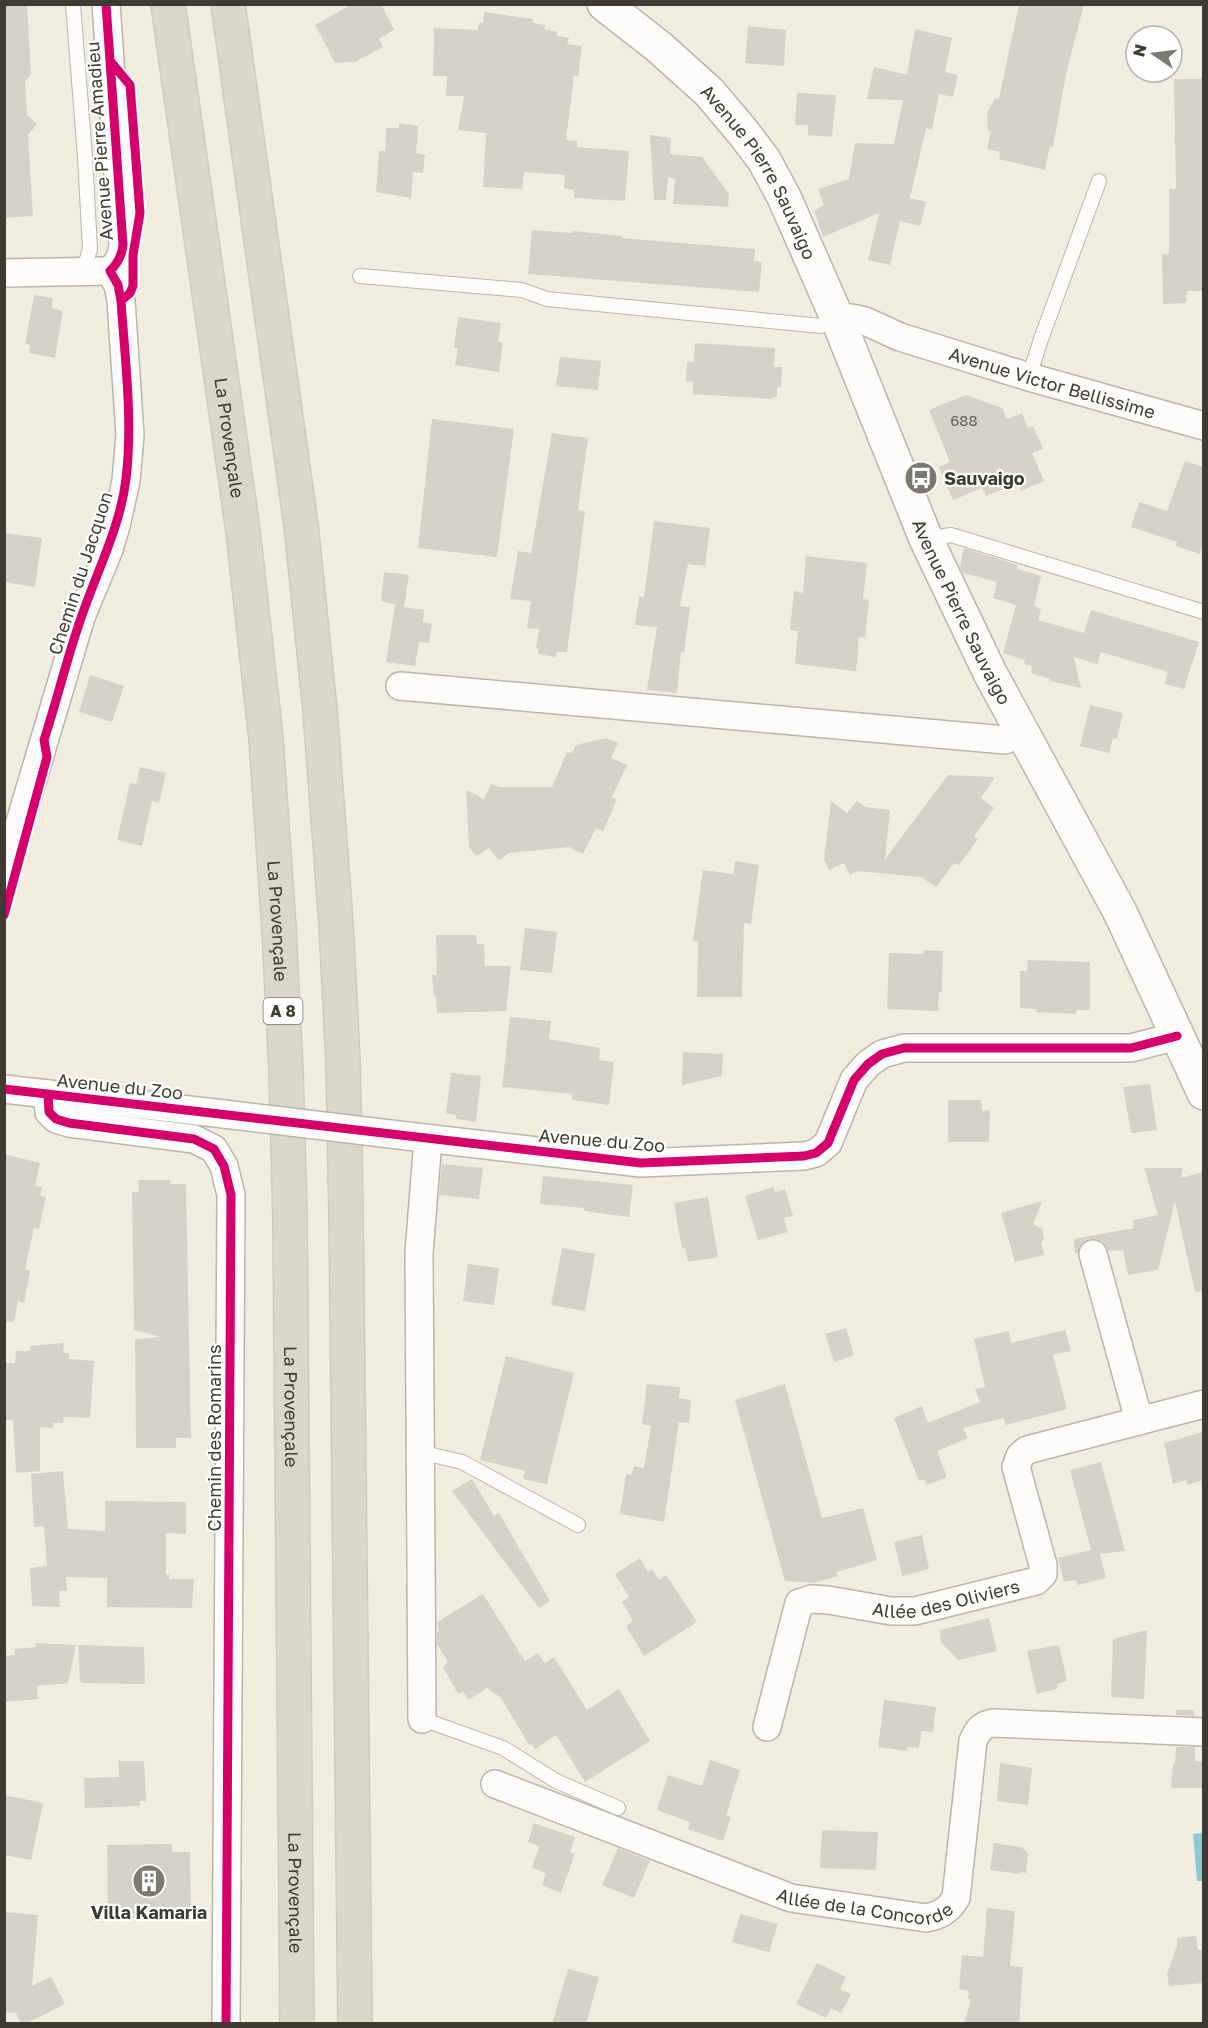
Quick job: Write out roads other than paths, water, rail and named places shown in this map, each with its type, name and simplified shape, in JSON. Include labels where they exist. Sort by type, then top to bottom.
[{"type":"highway","name":"La Provençale","points":[[168,4],[243,531],[267,739],[279,917],[290,1218],[297,2024]]},
{"type":"highway","points":[[228,4],[301,525],[320,710],[336,923],[343,1062],[346,1214],[355,2024]]},
{"type":"main road","name":"Avenue Pierre Sauvaigo","points":[[604,4],[659,47],[709,92],[764,160],[784,197],[838,320],[926,539],[990,673],[1120,912],[1203,1093]]},
{"type":"street","name":"Avenue Pierre Amadieu","points":[[106,4],[123,244],[122,254],[110,271]]},
{"type":"street","points":[[4,273],[110,271]]},
{"type":"street","name":"Chemin du Jacquon","points":[[4,876],[81,617],[108,552],[126,481],[130,435],[121,300],[118,285],[110,271]]},
{"type":"street","name":"Avenue Victor Bellissime","points":[[838,320],[851,318],[865,321],[900,337],[1029,377],[1193,423]]},
{"type":"street","name":"Avenue Victor Bellissime","points":[[850,351],[872,342],[900,337]]},
{"type":"street","points":[[400,686],[1005,740],[1022,733]]},
{"type":"street","name":"Avenue du Zoo","points":[[4,1089],[641,1163],[804,1156],[816,1153],[828,1143],[854,1080],[875,1059],[893,1051],[904,1048],[1131,1048],[1177,1036]]},
{"type":"street","name":"Chemin des Romarins","points":[[48,1094],[49,1112],[56,1119],[69,1123],[194,1139],[213,1149],[224,1166],[231,1195],[226,2024]]},
{"type":"street","points":[[418,1138],[422,1719]]},
{"type":"street","points":[[1093,1254],[1139,1420]]},
{"type":"street","name":"Allée des Oliviers","points":[[767,1728],[799,1603],[812,1599],[828,1600],[891,1611],[915,1611],[1036,1581],[1042,1574],[1043,1566],[1016,1467],[1020,1455],[1027,1450],[1203,1404]]},
{"type":"street","name":"Allée de la Concorde","points":[[495,1784],[791,1898],[926,1918],[939,1915],[950,1908],[957,1898],[973,1741],[978,1729],[986,1724],[1203,1732]]},
{"type":"lane","points":[[73,4],[90,249],[83,273]]},
{"type":"lane","points":[[1029,377],[1099,181]]},
{"type":"lane","points":[[360,276],[522,290],[547,299],[821,326],[838,320]]},
{"type":"lane","points":[[926,539],[951,535],[1203,612]]},
{"type":"lane","points":[[420,1452],[462,1462],[578,1525]]},
{"type":"lane","points":[[422,1719],[503,1748],[556,1781],[618,1808]]},
{"type":"water","points":[[1203,1833],[1203,1881],[1197,1881],[1193,1834]]},
{"type":"place","name":"Sauvaigo","points":[[921,478]]},
{"type":"place","name":"Villa Kamaria","points":[[149,1881]]}]
